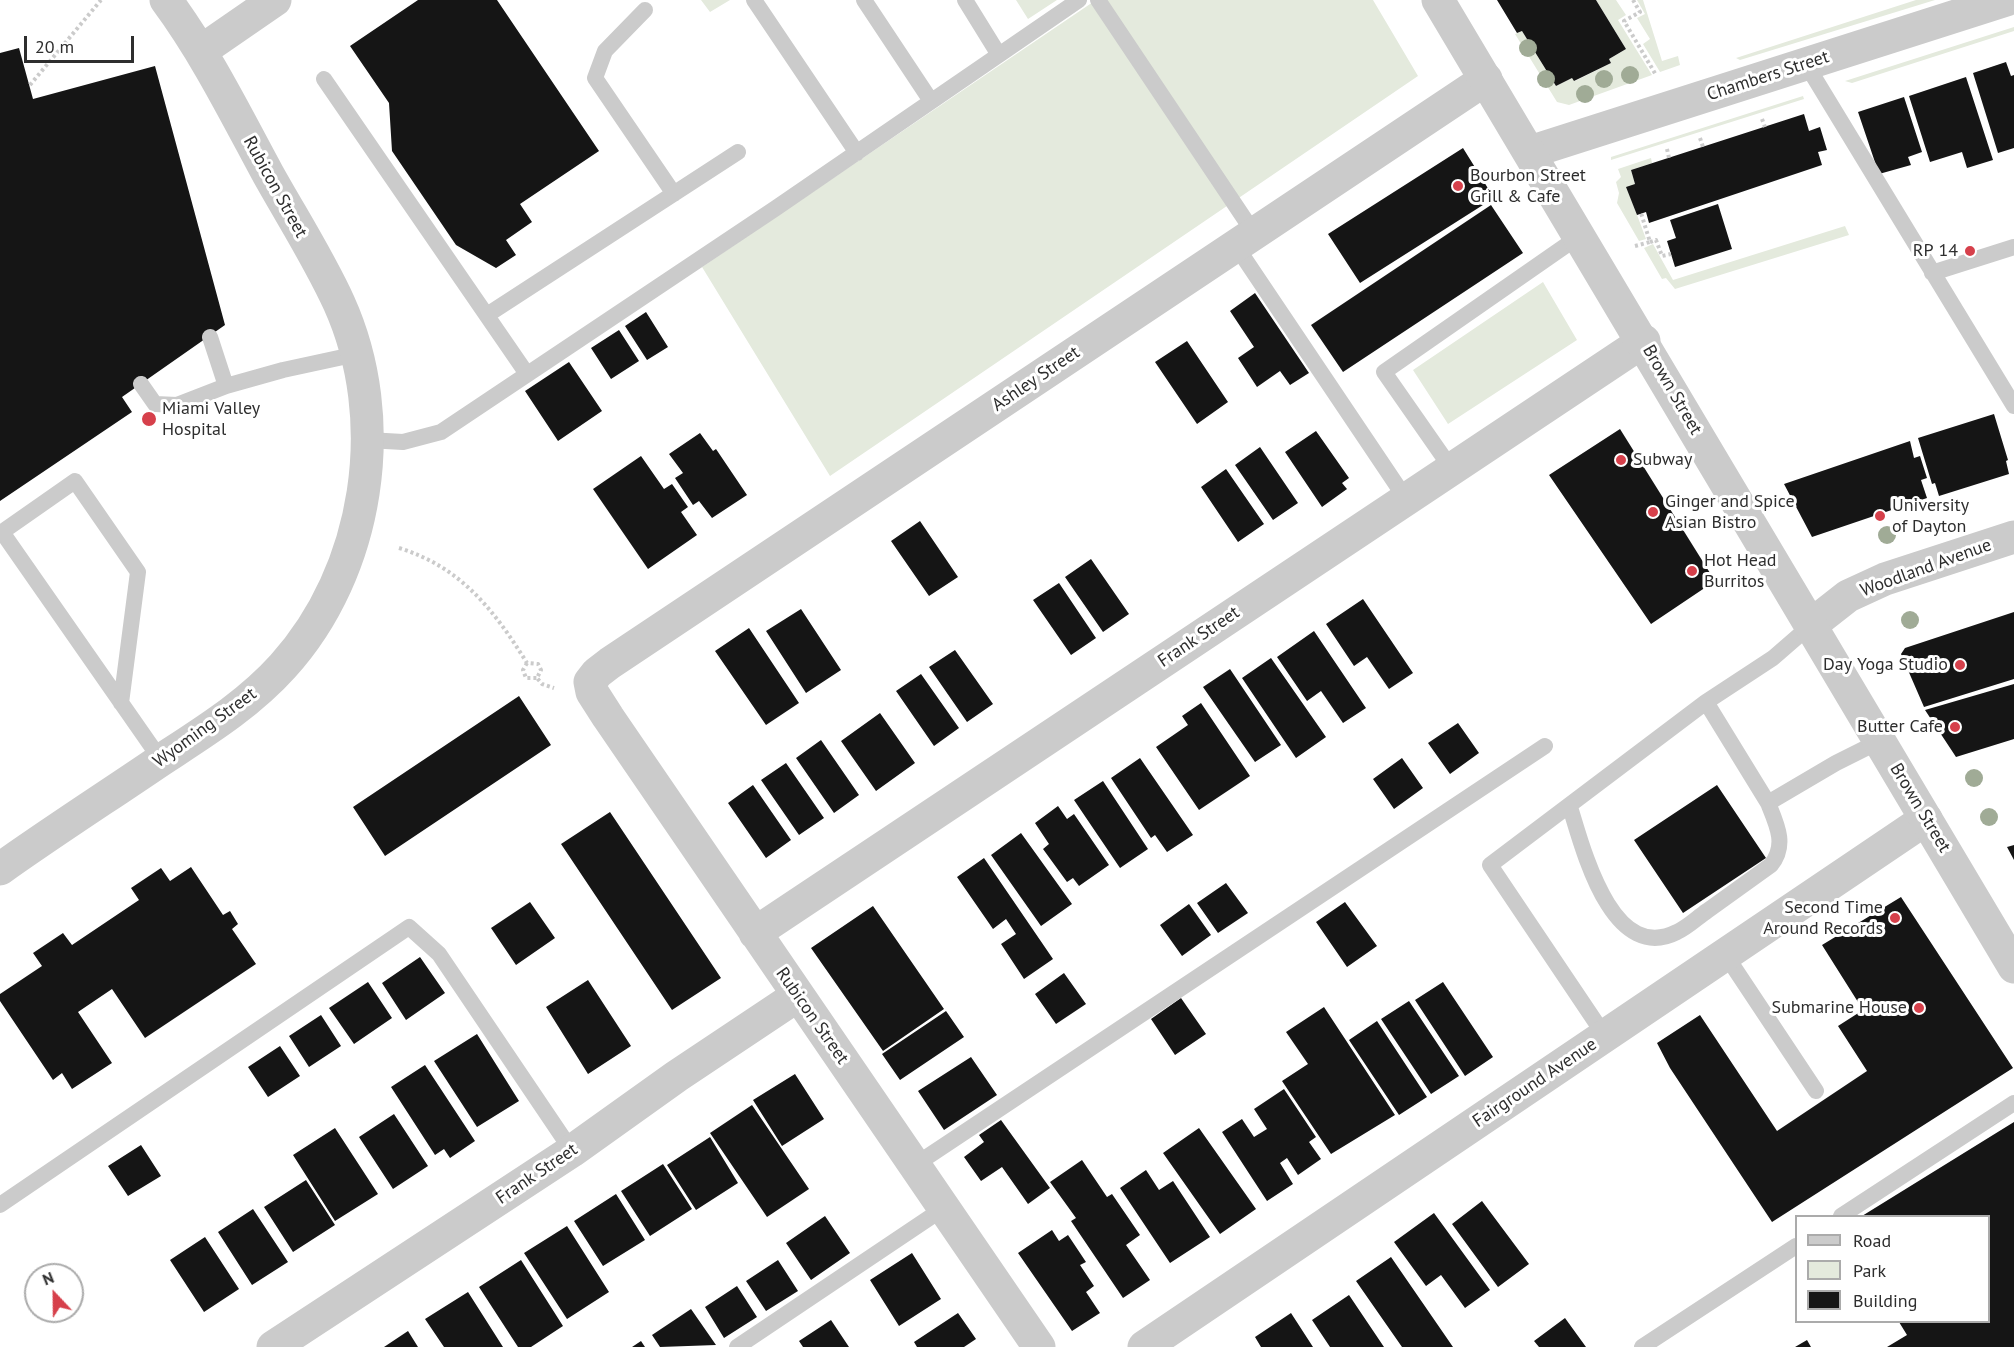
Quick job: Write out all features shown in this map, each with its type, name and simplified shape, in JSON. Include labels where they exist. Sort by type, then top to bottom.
[{"type":"street","name":"Rubicon Street","points":[[166,0],[201,51],[339,304],[352,339]]},
{"type":"street","points":[[201,51],[275,0]]},
{"type":"street","name":"Brown Street","points":[[1438,0],[1644,341],[2014,967]]},
{"type":"street","name":"Chambers Street","points":[[1530,152],[2006,0]]},
{"type":"street","name":"Ashley Street","points":[[590,682],[610,663],[1486,79]]},
{"type":"street","name":"Wyoming Street","points":[[2,862],[247,702],[284,665],[320,618],[340,573],[360,517],[368,420],[352,339]]},
{"type":"street","name":"Frank Street","points":[[755,933],[1644,341]]},
{"type":"street","name":"Woodland Avenue","points":[[1811,625],[1848,596],[1885,579],[2014,537]]},
{"type":"street","name":"Rubicon Street","points":[[590,682],[599,704],[1039,1347]]},
{"type":"street","name":"Fairground Avenue","points":[[1144,1347],[1926,819]]},
{"type":"street","name":"Frank Street","points":[[273,1347],[572,1151],[676,1076],[797,996]]},
{"type":"lane","points":[[754,0],[857,153]]},
{"type":"lane","points":[[864,0],[931,101]]},
{"type":"lane","points":[[965,0],[999,55]]},
{"type":"lane","points":[[368,440],[403,442],[441,432],[857,153],[1079,0]]},
{"type":"lane","points":[[1098,0],[1406,499]]},
{"type":"lane","points":[[645,10],[605,51],[596,78],[674,194]]},
{"type":"lane","points":[[1806,64],[2014,406]]},
{"type":"lane","points":[[324,79],[527,374]]},
{"type":"lane","points":[[487,315],[738,152]]},
{"type":"lane","points":[[1451,468],[1384,372],[1581,236]]},
{"type":"lane","points":[[1932,273],[2014,247]]},
{"type":"lane","points":[[210,337],[226,387]]},
{"type":"lane","points":[[141,384],[155,404],[177,405],[226,387],[284,370],[352,339]]},
{"type":"lane","points":[[121,704],[138,572],[75,482],[2,532],[121,704],[161,760]]},
{"type":"lane","points":[[1605,1036],[1490,865],[1570,807],[1706,702],[1773,658],[1811,625]]},
{"type":"lane","points":[[1570,807],[1595,881],[1607,904],[1625,926],[1648,938],[1676,933],[1771,865],[1780,853],[1780,834],[1768,803],[1706,702]]},
{"type":"lane","points":[[1768,803],[1836,763],[1880,741]]},
{"type":"lane","points":[[915,1165],[1545,746]]},
{"type":"lane","points":[[0,1205],[409,927],[439,954],[572,1151]]},
{"type":"lane","points":[[1725,954],[1816,1091]]},
{"type":"lane","points":[[1843,1215],[2014,1103]]},
{"type":"lane","points":[[737,1347],[944,1208]]},
{"type":"lane","points":[[1642,1347],[1795,1247]]},
{"type":"path","points":[[30,85],[101,0]]},
{"type":"path","points":[[1633,0],[1640,12],[1624,21],[1658,78]]},
{"type":"path","points":[[1762,119],[1765,127]]},
{"type":"path","points":[[1700,138],[1703,147]]},
{"type":"path","points":[[1666,150],[1669,158]]},
{"type":"path","points":[[1641,213],[1650,242]]},
{"type":"path","points":[[1635,246],[1656,240],[1662,256],[1671,254]]},
{"type":"path","points":[[399,548],[438,563],[458,577],[502,624],[527,663]]},
{"type":"path","points":[[527,663],[538,664],[541,670],[537,678]]},
{"type":"path","points":[[527,663],[523,670],[526,678],[537,678]]},
{"type":"path","points":[[537,678],[542,684],[554,688]]},
{"type":"green space","points":[[701,0],[730,0],[710,12]]},
{"type":"green space","points":[[1016,0],[1057,0],[1028,19]]},
{"type":"green space","points":[[1096,0],[1373,0],[1418,76],[830,476],[702,267]]},
{"type":"green space","points":[[1596,0],[1616,0],[1626,15],[1618,20],[1652,75],[1569,105],[1557,102],[1515,34],[1522,31],[1556,86],[1572,78],[1575,81],[1611,63],[1609,59],[1626,49]]},
{"type":"green space","points":[[1637,0],[1643,0],[1662,61],[1678,56],[1680,65],[1660,72],[1643,44],[1650,39],[1637,18],[1645,14]]},
{"type":"green space","points":[[1916,0],[1935,0],[1740,60],[1736,58]]},
{"type":"green space","points":[[2014,27],[2014,31],[1852,83],[1845,81]]},
{"type":"green space","points":[[1803,96],[1804,99],[1611,160],[1611,157]]},
{"type":"green space","points":[[1651,158],[1652,163],[1631,170],[1635,184],[1627,188],[1646,239],[1639,241],[1617,203],[1619,193],[1616,182],[1621,177],[1618,169]]},
{"type":"green space","points":[[1845,226],[1849,235],[1675,289],[1666,278],[1662,279],[1644,248],[1653,244],[1673,280]]},
{"type":"green space","points":[[1543,282],[1577,340],[1448,424],[1413,370]]},
{"type":"building","points":[[418,0],[497,0],[599,151],[520,204],[532,222],[506,240],[516,255],[496,268],[456,245],[392,151],[389,103],[350,46]]},
{"type":"building","points":[[1497,0],[1596,0],[1626,49],[1609,59],[1611,63],[1574,81],[1572,78],[1556,86],[1522,31],[1517,33]]},
{"type":"building","points":[[19,48],[33,99],[155,66],[225,325],[122,397],[132,412],[0,501],[0,53]]},
{"type":"building","points":[[2006,62],[2011,76],[2014,75],[2014,148],[1998,153],[1973,73]]},
{"type":"building","points":[[1966,77],[1993,160],[1967,168],[1962,152],[1930,162],[1909,96]]},
{"type":"building","points":[[1904,97],[1922,152],[1908,157],[1911,165],[1879,174],[1858,112]]},
{"type":"building","points":[[1804,114],[1809,131],[1820,127],[1827,150],[1818,152],[1822,165],[1649,223],[1646,212],[1637,215],[1626,187],[1635,184],[1631,170]]},
{"type":"building","points":[[1463,148],[1494,198],[1360,283],[1328,234]]},
{"type":"building","points":[[1718,204],[1732,249],[1675,267],[1667,241],[1676,238],[1670,220]]},
{"type":"building","points":[[1491,205],[1523,253],[1343,372],[1311,325]]},
{"type":"building","points":[[1255,293],[1309,373],[1290,385],[1280,371],[1257,387],[1238,358],[1254,347],[1230,311]]},
{"type":"building","points":[[646,312],[668,347],[647,360],[625,326]]},
{"type":"building","points":[[619,330],[639,361],[611,379],[591,348]]},
{"type":"building","points":[[1187,341],[1228,402],[1197,424],[1155,362]]},
{"type":"building","points":[[569,362],[602,411],[558,441],[525,391]]},
{"type":"building","points":[[1994,414],[2008,460],[2006,461],[2009,474],[1939,496],[1935,483],[1932,484],[1918,438]]},
{"type":"building","points":[[1620,429],[1715,581],[1651,624],[1549,475]]},
{"type":"building","points":[[1316,431],[1349,478],[1342,483],[1347,489],[1322,507],[1285,452]]},
{"type":"building","points":[[700,433],[713,451],[716,449],[747,495],[712,518],[699,501],[693,505],[675,478],[683,473],[669,454]]},
{"type":"building","points":[[1910,441],[1914,458],[1920,456],[1927,478],[1921,480],[1927,498],[1812,537],[1784,484]]},
{"type":"building","points":[[1260,447],[1298,503],[1273,520],[1235,465]]},
{"type":"building","points":[[641,456],[664,489],[672,484],[688,507],[681,512],[697,535],[648,569],[593,489]]},
{"type":"building","points":[[1226,469],[1264,524],[1238,542],[1201,487]]},
{"type":"building","points":[[920,521],[958,577],[929,596],[891,541]]},
{"type":"building","points":[[1091,559],[1129,614],[1103,632],[1065,577]]},
{"type":"building","points":[[1059,583],[1096,638],[1071,655],[1033,600]]},
{"type":"building","points":[[1363,599],[1413,673],[1389,689],[1367,657],[1354,666],[1326,624]]},
{"type":"building","points":[[801,609],[841,670],[806,693],[766,631]]},
{"type":"building","points":[[2014,612],[2014,679],[1924,707],[1901,654],[1905,648]]},
{"type":"building","points":[[749,628],[799,703],[766,725],[715,651]]},
{"type":"building","points":[[1314,631],[1366,708],[1343,723],[1321,691],[1307,701],[1277,657]]},
{"type":"building","points":[[955,650],[993,704],[967,722],[929,667]]},
{"type":"building","points":[[1271,658],[1326,737],[1296,758],[1242,678]]},
{"type":"building","points":[[1230,669],[1281,745],[1255,762],[1203,687]]},
{"type":"building","points":[[921,674],[959,728],[934,746],[896,691]]},
{"type":"building","points":[[2014,684],[2014,739],[1956,757],[1925,710]]},
{"type":"building","points":[[519,696],[551,745],[385,856],[353,807]]},
{"type":"building","points":[[1201,703],[1250,776],[1199,810],[1156,747],[1188,725],[1182,716]]},
{"type":"building","points":[[880,713],[915,763],[876,791],[841,741]]},
{"type":"building","points":[[1458,723],[1479,753],[1450,774],[1428,743]]},
{"type":"building","points":[[821,740],[859,795],[834,813],[796,758]]},
{"type":"building","points":[[1140,758],[1193,835],[1167,852],[1155,835],[1151,838],[1111,778]]},
{"type":"building","points":[[1402,758],[1423,788],[1394,809],[1373,779]]},
{"type":"building","points":[[786,763],[824,818],[799,835],[761,780]]},
{"type":"building","points":[[1103,781],[1148,849],[1120,868],[1074,800]]},
{"type":"building","points":[[753,785],[791,840],[766,858],[728,803]]},
{"type":"building","points":[[1717,785],[1766,858],[1683,913],[1634,840]]},
{"type":"building","points":[[1058,806],[1067,819],[1074,814],[1109,865],[1079,886],[1073,878],[1067,882],[1043,849],[1049,844],[1035,823]]},
{"type":"building","points":[[610,812],[721,978],[672,1010],[561,844]]},
{"type":"building","points":[[1021,833],[1072,904],[1041,926],[991,855]]},
{"type":"building","points":[[2014,845],[2014,860],[2007,847]]},
{"type":"building","points":[[984,858],[1053,959],[1024,979],[1001,944],[1016,934],[1006,919],[993,929],[957,877]]},
{"type":"building","points":[[191,867],[223,915],[230,911],[238,924],[232,929],[256,964],[145,1038],[112,989],[78,1012],[112,1063],[72,1089],[62,1073],[53,1080],[0,1001],[0,994],[42,966],[33,953],[63,933],[72,945],[139,900],[131,888],[161,868],[170,881]]},
{"type":"building","points":[[1226,883],[1248,913],[1218,933],[1197,903]]},
{"type":"building","points":[[1901,897],[2013,1068],[1772,1222],[1670,1068],[1657,1043],[1700,1015],[1777,1131],[1867,1071],[1838,1026],[1863,1010],[1822,945]]},
{"type":"building","points":[[530,902],[555,938],[516,965],[491,928]]},
{"type":"building","points":[[1345,902],[1377,946],[1347,967],[1316,922]]},
{"type":"building","points":[[1189,904],[1211,935],[1182,956],[1160,925]]},
{"type":"building","points":[[873,906],[944,1009],[883,1051],[811,948]]},
{"type":"building","points":[[420,957],[445,993],[406,1020],[382,983]]},
{"type":"building","points":[[1064,973],[1086,1004],[1056,1024],[1035,994]]},
{"type":"building","points":[[588,980],[631,1046],[588,1074],[546,1007]]},
{"type":"building","points":[[368,982],[392,1018],[354,1044],[329,1008]]},
{"type":"building","points":[[1443,982],[1493,1057],[1465,1076],[1415,1000]]},
{"type":"building","points":[[1181,998],[1206,1034],[1175,1055],[1151,1019]]},
{"type":"building","points":[[1409,1001],[1459,1076],[1431,1094],[1381,1019]]},
{"type":"building","points":[[1324,1007],[1395,1115],[1331,1154],[1282,1081],[1308,1064],[1286,1032]]},
{"type":"building","points":[[946,1011],[964,1037],[900,1080],[882,1054]]},
{"type":"building","points":[[321,1015],[341,1046],[309,1067],[289,1036]]},
{"type":"building","points":[[1377,1021],[1427,1097],[1399,1115],[1349,1040]]},
{"type":"building","points":[[477,1034],[519,1101],[477,1127],[434,1061]]},
{"type":"building","points":[[280,1046],[300,1076],[268,1097],[248,1067]]},
{"type":"building","points":[[971,1057],[997,1095],[944,1130],[918,1091]]},
{"type":"building","points":[[425,1065],[475,1141],[450,1158],[444,1149],[435,1155],[391,1087]]},
{"type":"building","points":[[795,1074],[824,1119],[782,1146],[753,1100]]},
{"type":"building","points":[[1284,1089],[1316,1137],[1309,1142],[1321,1159],[1298,1175],[1287,1158],[1280,1163],[1293,1184],[1267,1201],[1222,1132],[1242,1119],[1254,1137],[1267,1129],[1254,1109]]},
{"type":"building","points":[[752,1105],[809,1189],[767,1217],[710,1133]]},
{"type":"building","points":[[394,1114],[428,1166],[393,1189],[359,1137]]},
{"type":"building","points":[[1001,1120],[1050,1188],[1028,1204],[1002,1167],[981,1181],[964,1157],[984,1142],[979,1135]]},
{"type":"building","points":[[2014,1122],[2014,1347],[1887,1347],[1907,1335],[1900,1323],[1990,1323],[1990,1215],[1864,1215]]},
{"type":"building","points":[[335,1128],[378,1194],[335,1221],[293,1155]]},
{"type":"building","points":[[1199,1128],[1256,1209],[1220,1234],[1163,1153]]},
{"type":"building","points":[[710,1137],[738,1183],[696,1210],[667,1165]]},
{"type":"building","points":[[141,1145],[161,1176],[128,1196],[108,1166]]},
{"type":"building","points":[[1082,1160],[1107,1197],[1112,1194],[1140,1235],[1126,1245],[1150,1280],[1123,1298],[1071,1221],[1076,1218],[1050,1182]]},
{"type":"building","points":[[663,1164],[692,1209],[650,1236],[621,1191]]},
{"type":"building","points":[[1146,1170],[1159,1190],[1173,1181],[1210,1237],[1170,1263],[1120,1188]]},
{"type":"building","points":[[306,1180],[335,1225],[293,1252],[264,1207]]},
{"type":"building","points":[[616,1194],[645,1240],[603,1266],[574,1221]]},
{"type":"building","points":[[1482,1201],[1529,1264],[1498,1287],[1452,1224]]},
{"type":"building","points":[[253,1209],[288,1262],[252,1285],[218,1232]]},
{"type":"building","points":[[1434,1213],[1490,1290],[1465,1308],[1441,1275],[1426,1286],[1394,1242]]},
{"type":"building","points":[[825,1216],[850,1253],[811,1280],[786,1243]]},
{"type":"building","points":[[567,1226],[609,1292],[567,1319],[524,1253]]},
{"type":"building","points":[[1052,1230],[1059,1241],[1068,1235],[1086,1262],[1080,1265],[1094,1286],[1086,1292],[1100,1313],[1072,1331],[1018,1253]]},
{"type":"building","points":[[205,1237],[239,1289],[204,1312],[170,1260]]},
{"type":"building","points":[[912,1253],[941,1299],[899,1326],[870,1280]]},
{"type":"building","points":[[1391,1257],[1453,1347],[1402,1347],[1356,1281]]},
{"type":"building","points":[[521,1260],[563,1326],[531,1347],[518,1347],[479,1287]]},
{"type":"building","points":[[778,1260],[798,1291],[766,1311],[746,1281]]},
{"type":"building","points":[[737,1286],[757,1317],[724,1338],[705,1307]]},
{"type":"building","points":[[468,1292],[503,1347],[444,1347],[425,1319]]},
{"type":"building","points":[[1349,1295],[1384,1347],[1330,1347],[1312,1320]]},
{"type":"building","points":[[691,1309],[716,1345],[660,1347],[652,1335]]},
{"type":"building","points":[[958,1313],[976,1339],[964,1347],[917,1347],[914,1342]]},
{"type":"building","points":[[1291,1313],[1313,1347],[1261,1347],[1255,1337]]},
{"type":"building","points":[[1565,1318],[1586,1347],[1539,1347],[1534,1341]]},
{"type":"building","points":[[831,1320],[849,1347],[803,1347],[799,1341]]},
{"type":"building","points":[[408,1331],[418,1347],[384,1347]]},
{"type":"building","points":[[1807,1340],[1811,1347],[1795,1347]]},
{"type":"building","points":[[641,1341],[645,1347],[632,1347]]},
{"type":"place","name":"Bourbon Street Grill & Cafe","points":[[1458,186]]},
{"type":"place","name":"RP 14","points":[[1970,251]]},
{"type":"place","name":"Miami Valley Hospital","points":[[149,419]]},
{"type":"place","name":"Subway","points":[[1621,460]]},
{"type":"place","name":"Ginger and Spice Asian Bistro","points":[[1653,512]]},
{"type":"place","name":"University of Dayton","points":[[1880,516]]},
{"type":"place","name":"Hot Head Burritos","points":[[1692,571]]},
{"type":"place","name":"Day Yoga Studio","points":[[1960,665]]},
{"type":"place","name":"Butter Cafe","points":[[1955,727]]},
{"type":"place","name":"Second Time Around Records","points":[[1895,918]]},
{"type":"place","name":"Submarine House","points":[[1919,1008]]}]
